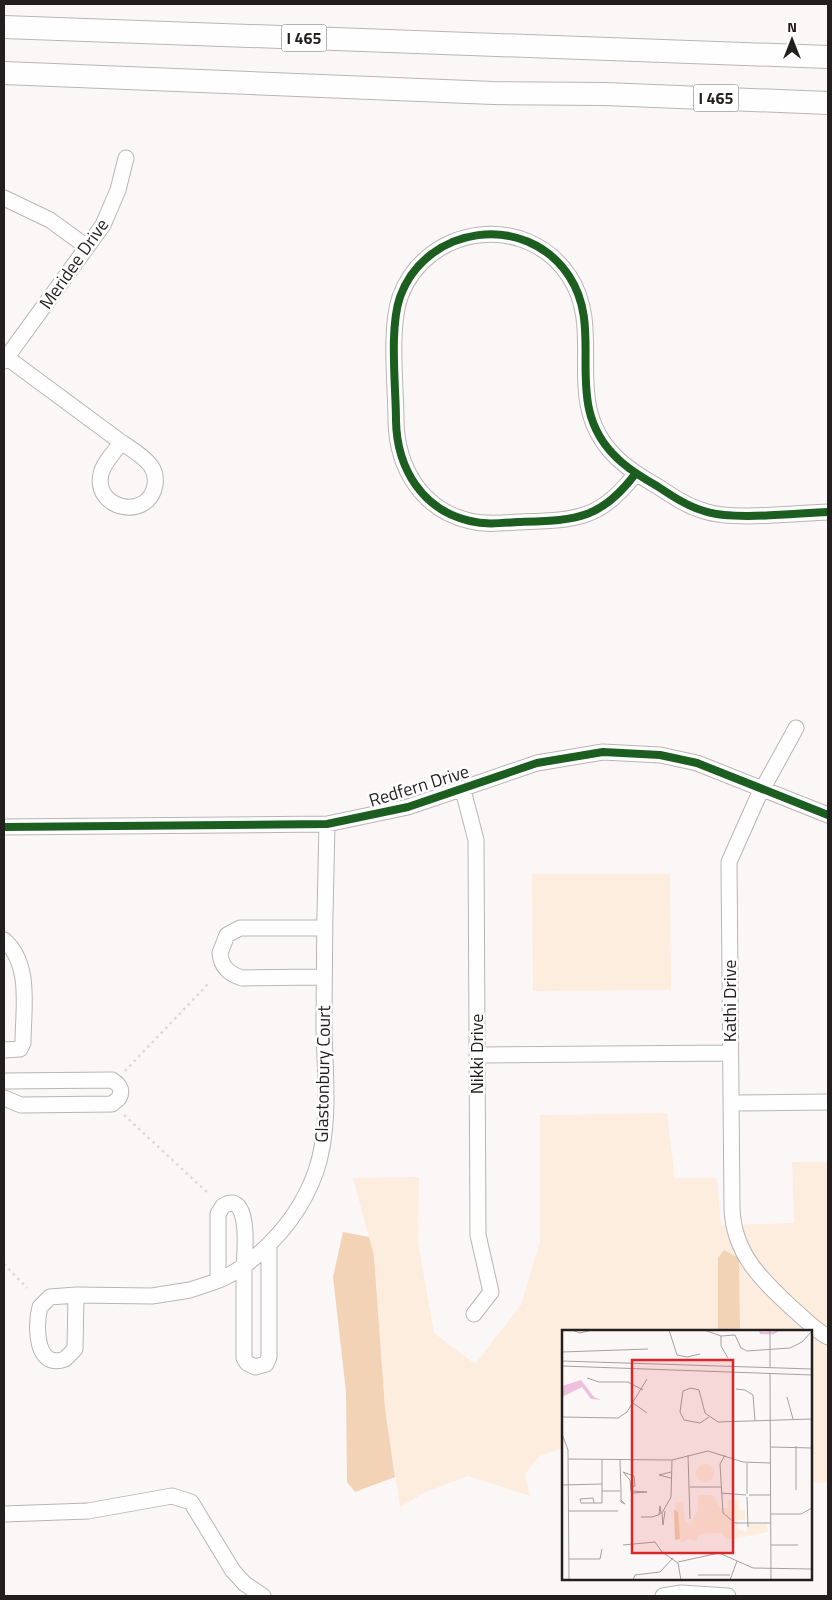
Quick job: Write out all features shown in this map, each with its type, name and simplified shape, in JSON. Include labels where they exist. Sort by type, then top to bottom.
[{"type":"highway","name":"I 465","points":[[4,27],[828,57]]},
{"type":"highway","name":"I 465","points":[[4,73],[493,93],[605,94],[828,102]]},
{"type":"street","name":"Meridee Drive","points":[[5,359],[87,248],[112,208],[126,158]]},
{"type":"street","points":[[4,198],[50,220],[87,248]]},
{"type":"street","points":[[636,473],[621,493],[594,512],[563,521],[494,523],[469,521],[446,512],[425,498],[410,478],[398,449],[396,435],[395,323],[400,298],[414,270],[437,249],[466,236],[491,233],[510,235],[528,242],[549,254],[570,278],[579,296],[583,314],[585,395],[591,422],[600,440],[612,453],[636,473],[684,503],[705,512],[734,515],[828,512]]},
{"type":"street","points":[[5,359],[122,442]]},
{"type":"street","name":"Kathi Drive","points":[[796,728],[763,788],[729,862],[733,1221],[739,1246],[756,1273],[813,1327],[828,1337]]},
{"type":"street","name":"Redfern Drive","points":[[4,827],[327,824],[394,811],[463,790],[537,763],[603,752],[635,753],[678,758],[727,773],[828,815]]},
{"type":"street","name":"Nikki Drive","points":[[463,790],[476,840],[478,1235],[491,1292],[474,1314]]},
{"type":"street","name":"Glastonbury Court","points":[[76,1295],[162,1295],[190,1290],[218,1280],[244,1266],[269,1246],[298,1211],[314,1178],[322,1151],[325,1121],[324,928],[327,824]]},
{"type":"street","points":[[324,928],[240,928],[227,935],[220,953],[225,968],[237,977],[324,977]]},
{"type":"street","points":[[4,940],[14,951],[22,970],[23,1043],[20,1049],[4,1050]]},
{"type":"street","points":[[477,1054],[730,1053]]},
{"type":"street","points":[[4,1080],[112,1080],[117,1083],[121,1091],[120,1098],[112,1104],[21,1105],[4,1098]]},
{"type":"street","points":[[731,1103],[828,1102]]},
{"type":"street","points":[[218,1280],[218,1214],[226,1204],[239,1206],[243,1212],[244,1358],[252,1366],[261,1367],[268,1361],[270,1355],[269,1246]]},
{"type":"street","points":[[4,1514],[88,1511],[172,1496],[191,1502],[227,1563],[245,1584],[263,1596]]},
{"type":"street","points":[[663,1596],[681,1593],[728,1596]]},
{"type":"path","points":[[125,1071],[210,982]]},
{"type":"path","points":[[124,1114],[209,1194]]},
{"type":"path","points":[[4,1264],[27,1288]]},
{"type":"shaded area","points":[[532,874],[670,874],[671,990],[533,991]]},
{"type":"shaded area","points":[[667,1113],[675,1178],[717,1178],[721,1225],[794,1223],[792,1162],[828,1162],[828,1483],[812,1482],[812,1330],[562,1330],[562,1448],[540,1456],[525,1474],[530,1496],[468,1476],[426,1492],[400,1507],[385,1409],[374,1256],[353,1178],[419,1177],[418,1242],[434,1333],[475,1364],[521,1305],[540,1241],[540,1115]]},
{"type":"shaded area","points":[[343,1232],[369,1237],[374,1256],[385,1409],[395,1477],[355,1492],[347,1482],[346,1392],[333,1277]]},
{"type":"shaded area","points":[[724,1250],[739,1258],[740,1330],[718,1330],[718,1258]]},
{"type":"cycle path","points":[[636,473],[623,489],[598,509],[585,515],[555,520],[494,523],[470,521],[438,507],[426,497],[415,484],[407,470],[397,438],[394,341],[400,297],[413,273],[431,254],[454,242],[478,235],[503,235],[528,242],[550,255],[569,276],[580,298],[586,344],[586,391],[590,414],[600,437],[621,462],[636,473],[641,477],[692,506],[716,514],[765,516],[828,512]]},
{"type":"cycle path","points":[[4,827],[327,824],[408,807],[537,763],[603,752],[660,755],[697,763],[828,815]]}]
